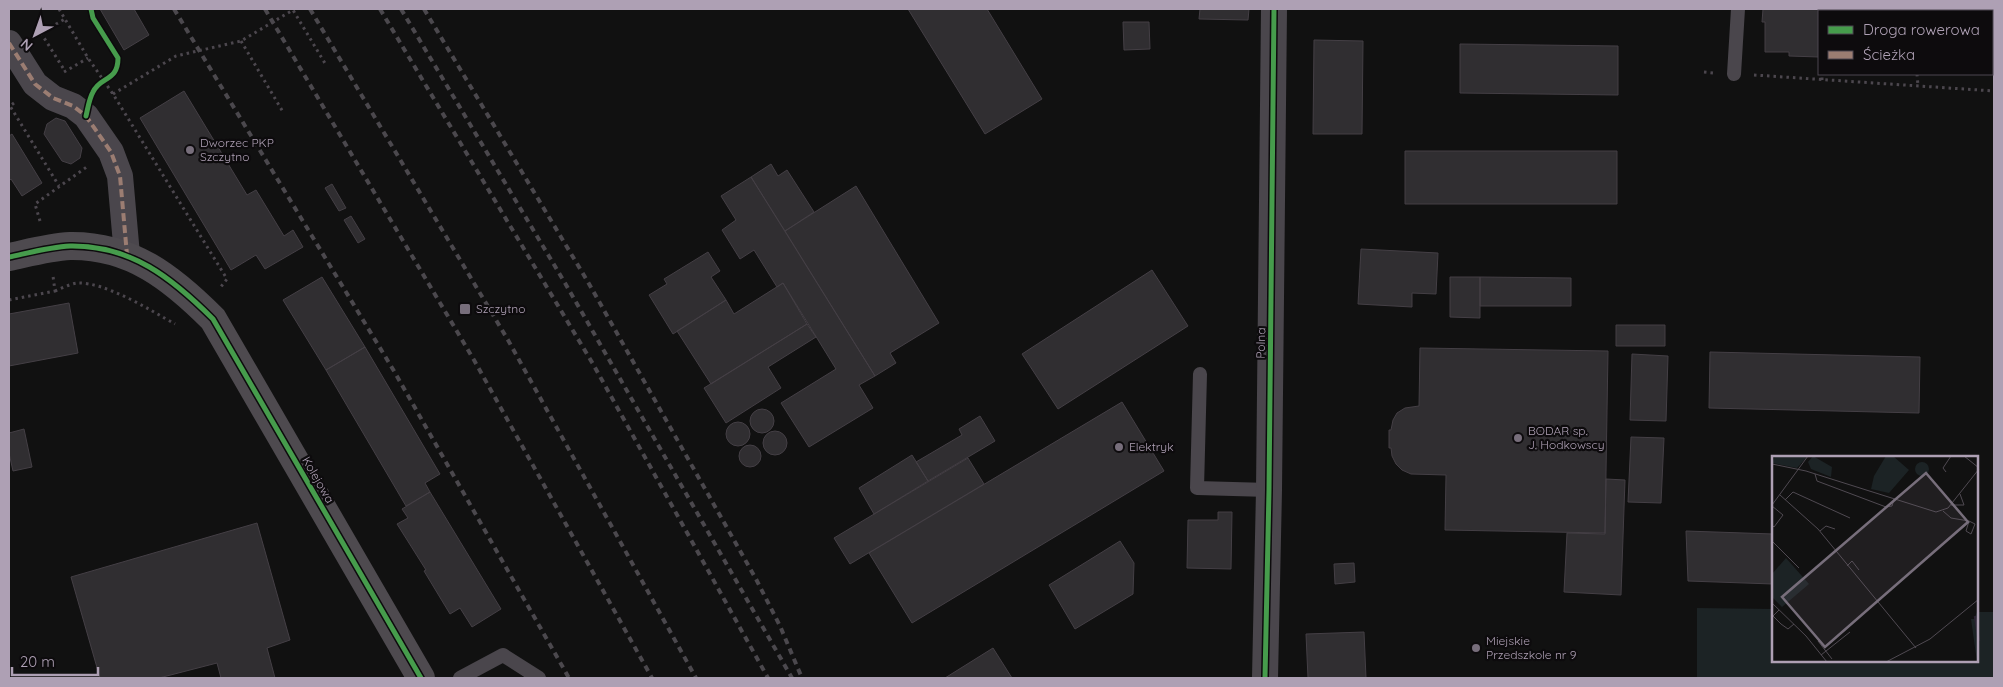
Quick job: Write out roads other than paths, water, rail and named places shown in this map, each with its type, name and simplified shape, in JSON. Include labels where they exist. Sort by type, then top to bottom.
[{"type":"street","name":"Polna","points":[[1265,678],[1274,9]]},
{"type":"street","points":[[9,44],[35,84],[54,98],[73,106],[86,116],[111,152],[120,176],[127,255]]},
{"type":"street","name":"Kolejowa","points":[[12,252],[68,246],[106,249],[127,255],[153,269],[191,296],[213,319],[224,335],[421,678]]},
{"type":"lane","points":[[1734,74],[1738,9]]},
{"type":"lane","points":[[1200,374],[1197,488],[1269,490]]},
{"type":"lane","points":[[460,678],[503,655],[539,678]]},
{"type":"railway","points":[[174,9],[394,371],[569,678]]},
{"type":"railway","points":[[265,9],[474,360],[652,678]]},
{"type":"railway","points":[[310,9],[508,340],[696,678]]},
{"type":"railway","points":[[380,9],[593,364],[768,678]]},
{"type":"railway","points":[[401,9],[565,283],[792,678]]},
{"type":"railway","points":[[424,9],[588,282],[756,579],[780,626],[802,678]]},
{"type":"place","name":"Dworzec PKP Szczytno","points":[[190,150]]},
{"type":"place","name":"Szczytno","points":[[465,309]]},
{"type":"place","name":"BODAR sp. J. Hodkowscy","points":[[1518,438]]},
{"type":"place","name":"Elektryk","points":[[1119,447]]},
{"type":"place","name":"Miejskie Przedszkole nr 9","points":[[1476,648]]}]
